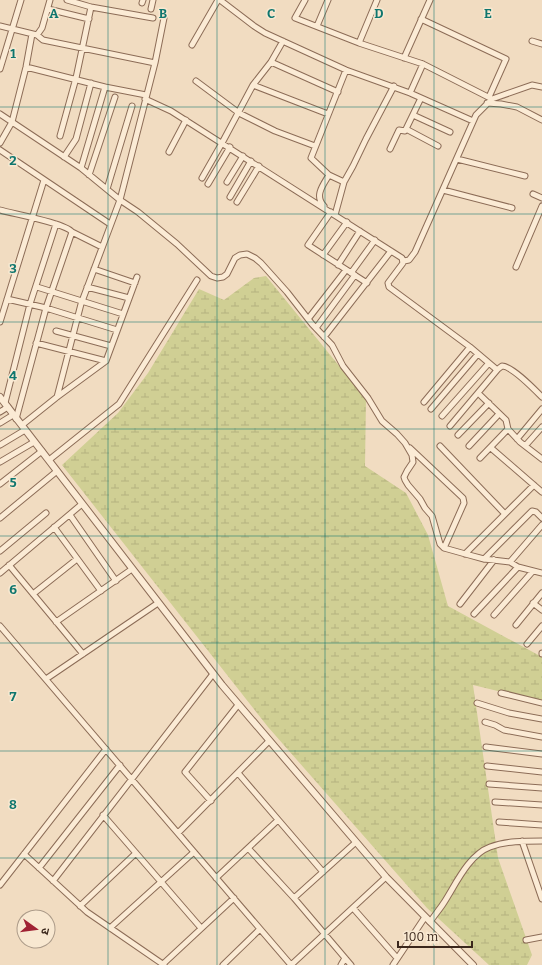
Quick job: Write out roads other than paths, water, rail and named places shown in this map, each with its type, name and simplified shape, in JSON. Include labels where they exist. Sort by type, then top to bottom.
[{"type":"street","points":[[0,69],[21,0]]},
{"type":"street","points":[[0,143],[12,122],[35,35],[42,28],[50,0]]},
{"type":"street","points":[[67,0],[91,7],[153,18]]},
{"type":"street","points":[[151,9],[153,0]]},
{"type":"street","points":[[192,45],[219,0],[254,26],[283,41],[346,70],[394,86],[473,121]]},
{"type":"street","points":[[305,0],[295,18],[359,43],[423,64],[491,98],[532,85],[542,87]]},
{"type":"street","points":[[317,26],[328,0]]},
{"type":"street","points":[[359,43],[377,0]]},
{"type":"street","points":[[404,58],[430,0]]},
{"type":"street","points":[[60,136],[76,78],[91,7]]},
{"type":"street","points":[[48,9],[89,19]]},
{"type":"street","points":[[57,397],[82,300],[120,200],[155,63],[164,18]]},
{"type":"street","points":[[421,19],[506,59],[491,98],[476,115],[473,121],[415,252],[410,260],[404,261],[388,286],[470,347],[496,369],[498,369]]},
{"type":"street","points":[[0,26],[35,35],[43,40],[155,63]]},
{"type":"street","points":[[202,178],[254,85],[271,62],[283,41]]},
{"type":"street","points":[[532,41],[542,44]]},
{"type":"street","points":[[271,62],[338,92]]},
{"type":"street","points":[[410,93],[423,64]]},
{"type":"street","points":[[26,67],[76,78],[146,97],[230,147],[375,240],[402,258],[404,261]]},
{"type":"street","points":[[344,182],[329,175],[311,158],[346,70]]},
{"type":"street","points":[[196,81],[239,113],[276,131],[315,146]]},
{"type":"street","points":[[64,157],[76,139],[91,83]]},
{"type":"street","points":[[254,85],[328,114]]},
{"type":"street","points":[[367,283],[308,245],[333,213],[344,182],[394,86]]},
{"type":"street","points":[[81,168],[105,87]]},
{"type":"street","points":[[89,175],[115,97]]},
{"type":"street","points":[[390,149],[399,130],[406,131],[421,98]]},
{"type":"street","points":[[487,103],[517,107],[542,120]]},
{"type":"street","points":[[107,189],[132,106]]},
{"type":"street","points":[[0,114],[81,168],[120,200],[162,231],[211,276],[217,278],[226,274],[235,258],[240,254],[247,254],[255,258],[287,292],[308,319],[332,345],[343,366],[368,398],[382,421],[463,498],[464,503],[444,548]]},
{"type":"street","points":[[413,115],[450,132]]},
{"type":"street","points":[[169,152],[186,120]]},
{"type":"street","points":[[406,129],[438,146]]},
{"type":"street","points":[[208,184],[230,147]]},
{"type":"street","points":[[0,150],[110,224]]},
{"type":"street","points":[[227,182],[243,156]]},
{"type":"street","points":[[457,159],[525,176]]},
{"type":"street","points":[[230,197],[251,161]]},
{"type":"street","points":[[237,202],[259,166]]},
{"type":"street","points":[[329,175],[319,196],[320,202],[333,213]]},
{"type":"street","points":[[0,322],[44,180]]},
{"type":"street","points":[[443,190],[512,208]]},
{"type":"street","points":[[533,194],[542,198]]},
{"type":"street","points":[[516,267],[542,206]]},
{"type":"street","points":[[0,210],[70,229],[72,232],[102,247]]},
{"type":"street","points":[[324,255],[347,222]]},
{"type":"street","points":[[0,412],[6,405],[30,304],[56,224]]},
{"type":"street","points":[[338,265],[360,231]]},
{"type":"street","points":[[15,417],[51,291],[72,232]]},
{"type":"street","points":[[308,319],[350,273],[375,240]]},
{"type":"street","points":[[324,337],[391,251]]},
{"type":"street","points":[[94,270],[135,283]]},
{"type":"street","points":[[316,328],[350,273]]},
{"type":"street","points":[[0,445],[24,427],[57,397],[106,361],[137,277]]},
{"type":"street","points":[[49,460],[119,404],[196,280]]},
{"type":"street","points":[[36,287],[82,300],[123,314]]},
{"type":"street","points":[[87,287],[129,298]]},
{"type":"street","points":[[7,299],[46,308],[117,330]]},
{"type":"street","points":[[56,331],[111,346]]},
{"type":"street","points":[[36,343],[106,361]]},
{"type":"street","points":[[424,402],[470,347]]},
{"type":"street","points":[[431,409],[478,354]]},
{"type":"street","points":[[442,416],[489,363]]},
{"type":"street","points":[[450,426],[502,366],[506,366],[542,397]]},
{"type":"street","points":[[478,393],[506,420],[508,429],[517,439],[542,459]]},
{"type":"street","points":[[0,397],[238,705],[386,877],[473,965]]},
{"type":"street","points":[[458,435],[489,403]]},
{"type":"street","points":[[517,439],[542,409]]},
{"type":"street","points":[[469,446],[499,414]]},
{"type":"street","points":[[0,423],[15,417]]},
{"type":"street","points":[[525,446],[542,427]]},
{"type":"street","points":[[480,458],[508,429]]},
{"type":"street","points":[[0,462],[34,442]]},
{"type":"street","points":[[405,443],[413,459],[411,466],[406,471],[404,476],[405,480],[420,498],[425,508],[431,513],[435,522],[440,544],[444,548],[484,559],[510,562],[518,567],[542,573]]},
{"type":"street","points":[[440,446],[505,514]]},
{"type":"street","points":[[491,448],[542,492]]},
{"type":"street","points":[[0,484],[42,451]]},
{"type":"street","points":[[0,518],[57,471]]},
{"type":"street","points":[[465,554],[534,486]]},
{"type":"street","points":[[0,573],[82,504]]},
{"type":"street","points":[[484,559],[532,511],[536,512],[542,518]]},
{"type":"street","points":[[0,551],[46,513]]},
{"type":"street","points":[[70,515],[116,581]]},
{"type":"street","points":[[510,562],[542,525]]},
{"type":"street","points":[[54,528],[101,591]]},
{"type":"street","points":[[33,594],[78,559]]},
{"type":"street","points":[[460,604],[494,560]]},
{"type":"street","points":[[9,565],[83,654]]},
{"type":"street","points":[[474,614],[518,567]]},
{"type":"street","points":[[56,622],[132,569]]},
{"type":"street","points":[[494,615],[533,571]]},
{"type":"street","points":[[516,625],[542,593]]},
{"type":"street","points":[[46,678],[158,603]]},
{"type":"street","points":[[533,603],[542,610]]},
{"type":"street","points":[[0,626],[291,965],[386,877]]},
{"type":"street","points":[[527,644],[542,626]]},
{"type":"street","points":[[53,881],[213,674]]},
{"type":"street","points":[[501,693],[542,703]]},
{"type":"street","points":[[477,703],[509,713],[542,719]]},
{"type":"street","points":[[210,801],[185,772],[238,705]]},
{"type":"street","points":[[485,722],[504,730],[542,737]]},
{"type":"street","points":[[178,833],[269,741]]},
{"type":"street","points":[[486,747],[542,754]]},
{"type":"street","points":[[0,884],[106,749]]},
{"type":"street","points":[[39,868],[120,764]]},
{"type":"street","points":[[487,766],[542,772]]},
{"type":"street","points":[[238,773],[323,872]]},
{"type":"street","points":[[489,784],[542,788]]},
{"type":"street","points":[[495,802],[542,805]]},
{"type":"street","points":[[104,815],[201,928]]},
{"type":"street","points":[[216,878],[278,820]]},
{"type":"street","points":[[499,822],[542,825]]},
{"type":"street","points":[[393,965],[428,919],[443,905],[468,865],[477,854],[488,847],[506,843],[542,840]]},
{"type":"street","points":[[522,841],[542,899]]},
{"type":"street","points":[[294,898],[356,842]]},
{"type":"street","points":[[248,848],[294,898],[351,965]]},
{"type":"street","points":[[110,928],[194,852]]},
{"type":"street","points":[[80,906],[136,853]]},
{"type":"street","points":[[24,854],[80,906],[164,965],[234,898]]},
{"type":"street","points":[[353,908],[397,958]]},
{"type":"street","points":[[223,965],[260,929]]},
{"type":"street","points":[[526,940],[542,937]]},
{"type":"street","points":[[341,965],[345,958]]}]
